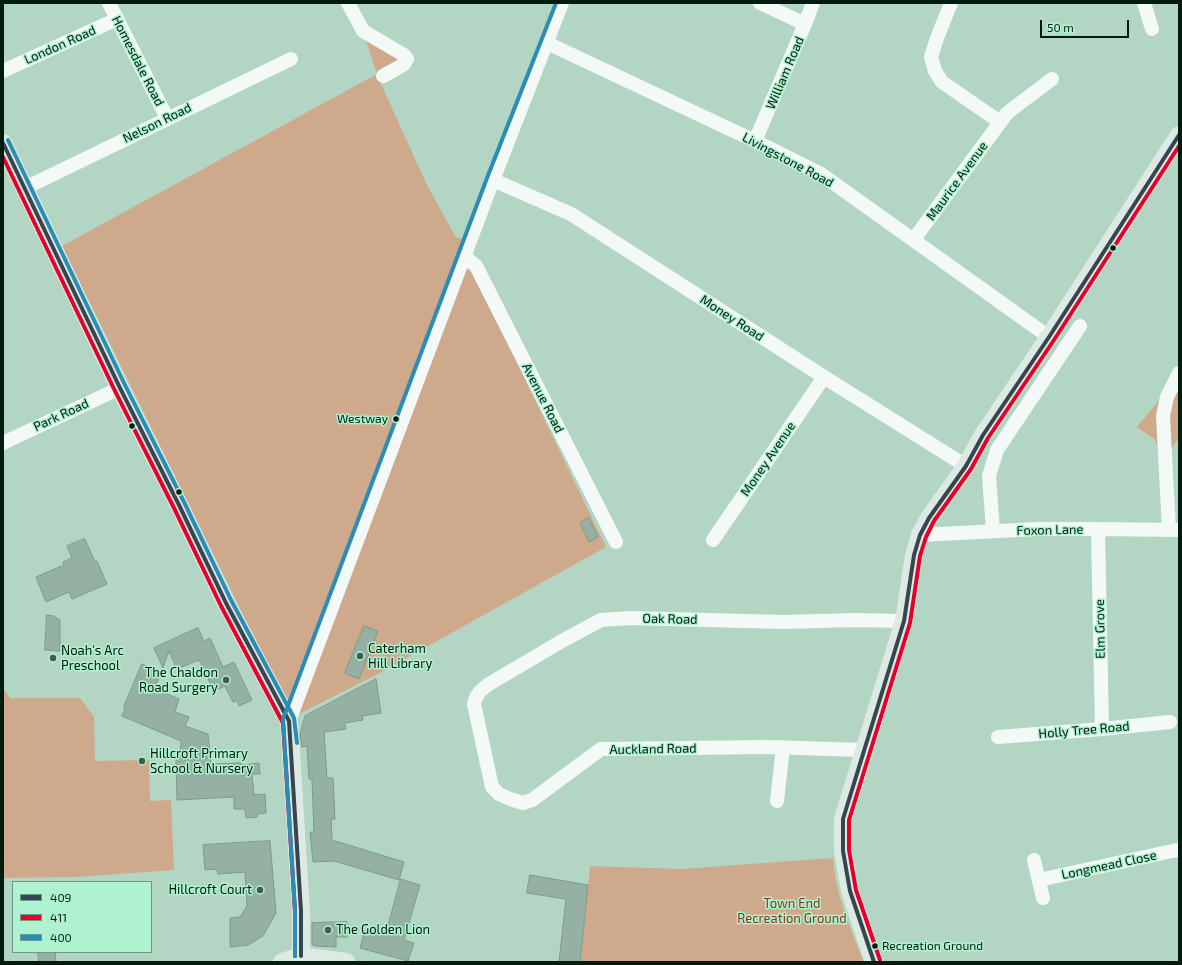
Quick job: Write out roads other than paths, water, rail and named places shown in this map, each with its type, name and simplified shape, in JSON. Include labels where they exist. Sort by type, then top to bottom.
[{"type":"main road","points":[[874,962],[850,891],[843,851],[843,819],[863,750],[904,621],[914,555],[920,535],[929,518],[966,466],[983,435],[1049,337],[1179,136]]},
{"type":"main road","points":[[3,143],[120,388],[176,499],[226,604],[289,721],[301,912],[301,956]]},
{"type":"main road","points":[[282,962],[301,956],[346,962]]},
{"type":"street","name":"Homesdale Road","points":[[109,3],[167,118]]},
{"type":"street","points":[[348,3],[363,31],[411,59],[383,76]]},
{"type":"street","points":[[289,721],[493,180],[548,43],[562,3]]},
{"type":"street","points":[[760,3],[806,24]]},
{"type":"street","name":"William Road","points":[[755,141],[806,24],[813,3]]},
{"type":"street","points":[[951,3],[931,57],[935,71],[942,82],[1000,122]]},
{"type":"street","points":[[1144,3],[1152,29]]},
{"type":"street","name":"London Road","points":[[3,71],[117,19]]},
{"type":"street","name":"Livingstone Road","points":[[548,43],[821,174],[914,239],[1049,337]]},
{"type":"street","name":"Nelson Road","points":[[25,188],[291,59]]},
{"type":"street","name":"Maurice Avenue","points":[[914,239],[1007,113],[1052,79]]},
{"type":"street","name":"Money Road","points":[[493,180],[571,214],[824,377],[966,466]]},
{"type":"street","name":"Avenue Road","points":[[465,257],[476,266],[616,542]]},
{"type":"street","points":[[993,531],[989,476],[998,450],[1080,326]]},
{"type":"street","points":[[1174,530],[1163,416],[1167,397],[1179,373]]},
{"type":"street","name":"Money Avenue","points":[[713,540],[824,377]]},
{"type":"street","name":"Park Road","points":[[3,443],[120,388]]},
{"type":"street","name":"Foxon Lane","points":[[920,535],[1037,529],[1174,530]]},
{"type":"street","name":"Elm Grove","points":[[1098,529],[1102,729]]},
{"type":"street","name":"Oak Road","points":[[476,714],[474,704],[475,697],[480,691],[562,641],[601,620],[630,618],[784,622],[855,620],[904,621]]},
{"type":"street","name":"Auckland Road","points":[[476,714],[492,787],[498,794],[523,803],[532,800],[601,749],[784,747],[863,750]]},
{"type":"street","name":"Holly Tree Road","points":[[998,737],[1170,722]]},
{"type":"street","points":[[777,801],[784,747]]},
{"type":"street","name":"Longmead Close","points":[[1039,880],[1179,850]]},
{"type":"street","points":[[1034,860],[1043,898]]},
{"type":"place","name":"Westway","points":[[396,419]]},
{"type":"place","name":"Caterham Hill Library","points":[[360,656]]},
{"type":"place","name":"Noah's Arc Preschool","points":[[53,658]]},
{"type":"place","name":"The Chaldon Road Surgery","points":[[226,680]]},
{"type":"place","name":"Hillcroft Primary School & Nursery","points":[[142,761]]},
{"type":"place","name":"Hillcroft Court","points":[[260,890]]},
{"type":"place","name":"The Golden Lion","points":[[328,930]]},
{"type":"place","name":"Recreation Ground","points":[[875,946]]},
{"type":"park label","name":"Town End Recreation Ground","points":[[792,912]]}]
